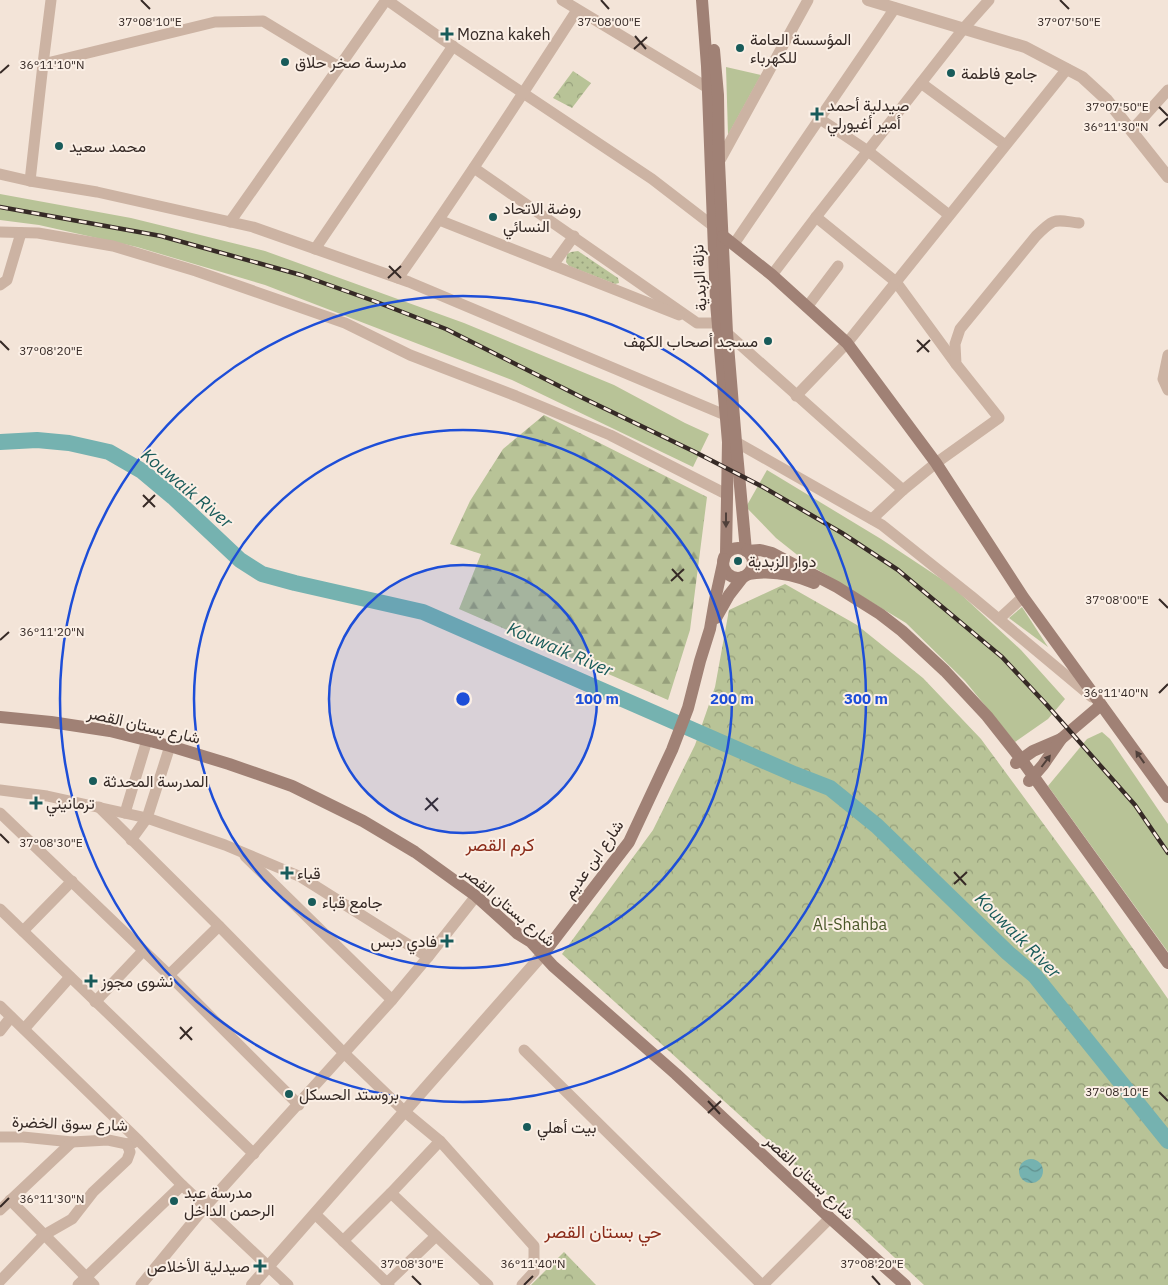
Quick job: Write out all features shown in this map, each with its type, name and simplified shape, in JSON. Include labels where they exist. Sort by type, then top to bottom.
[{"type":"main road","name":"نزلة الزبدية","points":[[702,0],[708,88],[718,323],[728,442],[725,556],[710,630]]},
{"type":"main road","name":"نزلة الزبدية","points":[[710,0],[718,95],[727,333],[747,551]]},
{"type":"main road","points":[[723,236],[772,275],[847,344],[888,396],[936,463],[1023,597],[1168,797]]},
{"type":"main road","points":[[1018,761],[960,694],[919,655],[877,622],[835,594],[797,576],[760,572],[734,577],[726,572],[724,568],[725,556],[733,549],[760,550],[772,553],[837,587],[880,614],[916,644],[958,684],[987,716],[1168,974]]},
{"type":"main road","points":[[710,630],[723,604],[751,570],[753,562],[747,551]]},
{"type":"main road","name":"شارع ابن عديم","points":[[543,954],[629,842],[672,750],[688,708],[710,630]]},
{"type":"main road","points":[[1031,779],[1061,739],[1101,705]]},
{"type":"main road","name":"شارع بستان القصر","points":[[0,717],[110,731],[170,746],[229,764],[292,786],[363,821],[415,852],[476,896],[518,934],[531,942],[553,966],[676,1074],[830,1218],[905,1285]]},
{"type":"main road","points":[[1018,761],[1047,744],[1061,739]]},
{"type":"main road","points":[[1031,779],[1168,963]]},
{"type":"street","points":[[30,181],[51,0]]},
{"type":"street","points":[[230,222],[386,0],[652,179],[713,226]]},
{"type":"street","points":[[562,0],[708,88]]},
{"type":"street","points":[[720,162],[808,0]]},
{"type":"street","points":[[868,0],[1026,46],[1082,77],[1107,100],[1168,177]]},
{"type":"street","points":[[772,275],[964,28],[989,0]]},
{"type":"street","points":[[734,244],[895,8]]},
{"type":"street","points":[[398,278],[474,168],[577,10]]},
{"type":"street","points":[[44,64],[215,22],[263,21],[339,67]]},
{"type":"street","points":[[315,249],[454,46]]},
{"type":"street","points":[[796,396],[847,344],[1067,69]]},
{"type":"street","points":[[921,84],[1006,145]]},
{"type":"street","points":[[1131,131],[1168,90]]},
{"type":"street","points":[[820,118],[868,151],[949,215]]},
{"type":"street","points":[[474,168],[697,323]]},
{"type":"street","points":[[0,174],[97,192],[253,227],[398,278],[725,415]]},
{"type":"street","points":[[816,218],[896,282],[956,364],[999,418],[936,463],[872,519]]},
{"type":"street","points":[[439,220],[697,323],[718,323]]},
{"type":"street","points":[[956,364],[955,344],[960,329],[1036,236],[1046,225],[1056,220],[1079,223]]},
{"type":"street","points":[[0,232],[38,233],[113,246],[196,271],[345,323],[410,355],[610,435],[726,494]]},
{"type":"street","points":[[0,285],[7,280],[21,232]]},
{"type":"street","points":[[553,265],[574,236]]},
{"type":"street","points":[[807,308],[838,266]]},
{"type":"street","points":[[727,333],[903,490]]},
{"type":"street","points":[[1168,355],[1163,379],[1168,390]]},
{"type":"street","points":[[736,442],[882,525],[999,619],[1101,705]]},
{"type":"street","points":[[999,619],[1023,597]]},
{"type":"street","points":[[125,812],[147,740]]},
{"type":"street","points":[[131,840],[148,818],[170,746]]},
{"type":"street","points":[[0,790],[47,796],[125,812],[148,818],[239,850],[300,877],[428,957]]},
{"type":"street","points":[[99,807],[344,1054],[440,1141],[534,1246],[534,1272],[522,1285]]},
{"type":"street","points":[[0,812],[169,975],[298,1105]]},
{"type":"street","points":[[239,850],[392,1000]]},
{"type":"street","points":[[23,932],[72,881]]},
{"type":"street","points":[[141,1285],[205,1207],[392,1000],[476,896]]},
{"type":"street","points":[[0,909],[254,1154]]},
{"type":"street","points":[[169,975],[219,926]]},
{"type":"street","points":[[95,1002],[143,951]]},
{"type":"street","points":[[252,1285],[543,954]]},
{"type":"street","points":[[24,1029],[70,977]]},
{"type":"street","points":[[0,1006],[140,1141],[182,1185],[288,1285]]},
{"type":"street","points":[[0,1031],[11,1017]]},
{"type":"street","points":[[524,1050],[762,1285],[830,1218]]},
{"type":"street","name":"شارع سوق الخضرة","points":[[0,1137],[23,1137],[72,1142],[108,1140],[127,1144],[140,1141]]},
{"type":"street","points":[[344,1241],[440,1141]]},
{"type":"street","points":[[0,1210],[72,1142]]},
{"type":"street","points":[[0,1281],[44,1235],[72,1219],[93,1192],[127,1160],[130,1152],[127,1144]]},
{"type":"street","points":[[82,1281],[182,1185]]},
{"type":"street","points":[[391,1194],[488,1285]]},
{"type":"street","points":[[10,1200],[44,1235],[82,1281],[94,1285]]},
{"type":"street","points":[[316,1214],[388,1284],[436,1236]]},
{"type":"green space","points":[[726,67],[761,75],[728,135]]},
{"type":"green space","points":[[573,71],[591,83],[572,108],[553,98]]},
{"type":"green space","points":[[0,194],[131,218],[265,251],[464,323],[614,385],[709,434],[693,467],[512,380],[265,285],[137,247],[39,225],[0,220]]},
{"type":"green space","points":[[578,251],[618,278],[619,283],[615,284],[569,266],[566,262],[567,254]]},
{"type":"green space","points":[[544,415],[707,497],[690,630],[668,700],[459,609],[481,554],[450,544],[470,501],[503,449]]},
{"type":"green space","points":[[767,470],[881,539],[952,586],[1021,650],[1065,699],[1048,719],[1015,742],[965,681],[906,623],[810,565],[776,538],[746,507]]},
{"type":"green space","name":"Al-Shahba","points":[[785,584],[857,625],[923,678],[981,739],[1095,894],[1168,999],[1168,1285],[924,1285],[562,954],[653,830],[695,745],[715,687],[729,610]]},
{"type":"green space","points":[[1022,607],[1048,647],[1009,618]]},
{"type":"green space","points":[[1102,732],[1110,739],[1168,824],[1168,952],[1048,786],[1087,739]]},
{"type":"green space","points":[[564,1252],[596,1285],[531,1285]]},
{"type":"water","points":[[1031,1159],[1036,1160],[1042,1166],[1042,1176],[1036,1182],[1031,1183],[1026,1182],[1020,1176],[1019,1171],[1020,1166],[1026,1160]]},
{"type":"waterway","name":"Kouwaik River","points":[[0,442],[37,440],[69,443],[109,452],[142,471],[173,497],[240,560],[262,574],[423,612],[830,788],[877,826],[1008,953],[1035,976],[1168,1141]]},
{"type":"railway","points":[[0,207],[161,236],[301,275],[374,301],[446,329],[763,487],[842,533],[898,570],[1002,657],[1135,805],[1168,853]]},
{"type":"place","name":"Mozna kakeh","points":[[447,34]]},
{"type":"place","name":"المؤسسة العامة للكهرباء","points":[[740,48]]},
{"type":"place","name":"مدرسة صخر حلاق","points":[[285,62]]},
{"type":"place","name":"جامع فاطمة","points":[[951,73]]},
{"type":"place","name":"صيدلية أحمد أمير أغيورلي","points":[[817,114]]},
{"type":"place","name":"محمد سعيد","points":[[59,146]]},
{"type":"place","name":"روضة الاتحاد النسائي","points":[[493,217]]},
{"type":"place","name":"مسجد أصحاب الكهف","points":[[768,341]]},
{"type":"place","name":"دوار الزبدية","points":[[738,561]]},
{"type":"place","name":"المدرسة المحدثة","points":[[93,781]]},
{"type":"place","name":"ترمانيني","points":[[36,803]]},
{"type":"place","name":"قباء","points":[[287,873]]},
{"type":"place","name":"جامع قباء","points":[[312,902]]},
{"type":"place","name":"فادي دبس","points":[[447,941]]},
{"type":"place","name":"نشوى مجوز","points":[[91,981]]},
{"type":"place","name":"بروستد الحسكل","points":[[289,1094]]},
{"type":"place","name":"بيت أهلي","points":[[527,1127]]},
{"type":"place","name":"مدرسة عبد الرحمن الداخل","points":[[174,1201]]},
{"type":"place","name":"صيدلية اﻷخلاص","points":[[260,1266]]},
{"type":"district","name":"كرم القصر","points":[[500,844]]},
{"type":"district","name":"حي بستان القصر","points":[[603,1231]]}]
